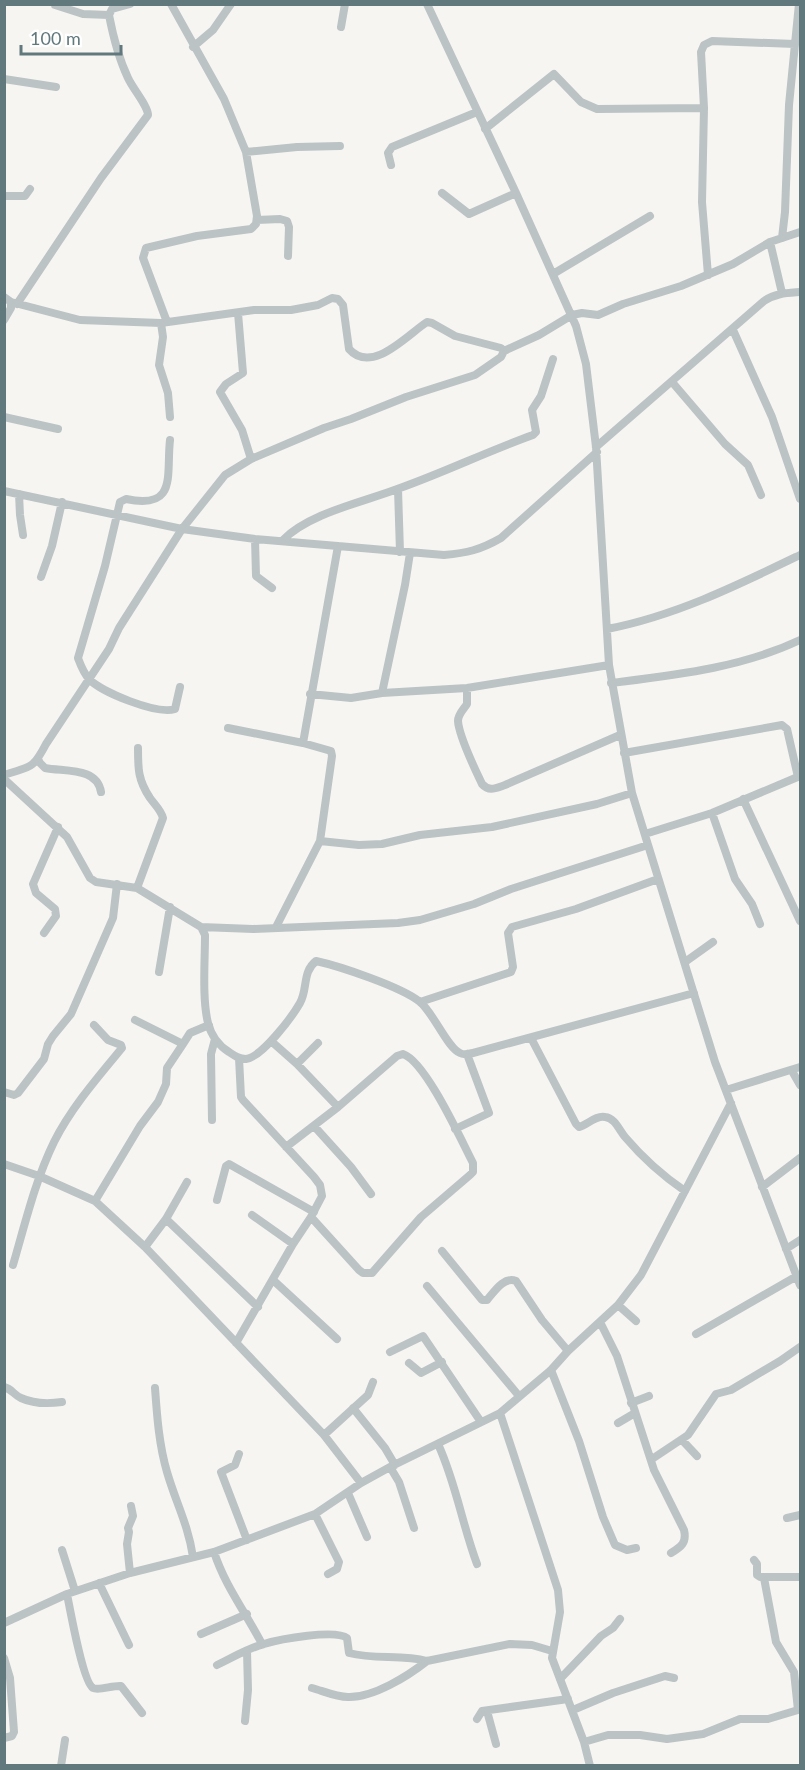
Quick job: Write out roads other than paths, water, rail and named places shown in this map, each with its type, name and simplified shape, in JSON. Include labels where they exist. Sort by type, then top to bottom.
[{"type":"street","points":[[108,15],[112,9],[130,4]]},
{"type":"street","points":[[170,417],[168,393],[159,365],[164,322],[143,258],[146,248],[197,236],[251,229],[257,220],[246,152],[224,99],[171,4]]},
{"type":"street","points":[[194,47],[213,30],[231,4]]},
{"type":"street","points":[[341,27],[345,4]]},
{"type":"street","points":[[427,4],[576,326],[586,364],[597,450],[611,683],[632,793],[726,1090],[801,1285]]},
{"type":"street","points":[[782,238],[789,105],[799,4]]},
{"type":"street","points":[[54,5],[83,14],[108,15]]},
{"type":"street","points":[[4,320],[11,308],[11,301],[148,115],[148,110],[127,76],[108,15]]},
{"type":"street","points":[[708,275],[702,201],[704,108],[701,52],[704,45],[712,41],[795,44]]},
{"type":"street","points":[[485,129],[554,74],[581,102],[597,109],[704,108]]},
{"type":"street","points":[[4,79],[56,87]]},
{"type":"street","points":[[391,165],[388,153],[392,147],[477,112]]},
{"type":"street","points":[[246,152],[340,146]]},
{"type":"street","points":[[4,196],[25,196],[30,189]]},
{"type":"street","points":[[442,193],[469,214],[516,193]]},
{"type":"street","points":[[553,274],[650,216]]},
{"type":"street","points":[[257,220],[287,221],[289,227],[288,256]]},
{"type":"street","points":[[6,778],[28,769],[38,759],[90,680],[119,628],[182,529],[225,475],[251,459],[324,428],[406,396],[475,375],[501,357],[504,351],[572,315],[582,313],[598,315],[623,304],[681,286],[732,264],[770,242],[801,232]]},
{"type":"street","points":[[770,242],[782,293]]},
{"type":"street","points":[[4,491],[182,529],[255,539],[410,553],[444,555],[469,553],[501,538],[764,301],[772,295],[801,292]]},
{"type":"street","points":[[11,301],[80,320],[164,322],[254,310],[291,310],[318,305],[332,298],[338,299],[343,305],[349,350],[356,356],[372,358],[391,350],[427,322],[455,336],[501,348],[504,351]]},
{"type":"street","points":[[238,313],[243,373],[226,384],[220,392],[242,430],[251,459]]},
{"type":"street","points":[[733,330],[772,417],[801,499]]},
{"type":"street","points":[[283,540],[292,531],[342,508],[398,489],[533,435],[536,432],[532,410],[542,396],[553,359]]},
{"type":"street","points":[[672,382],[725,444],[747,465],[761,495]]},
{"type":"street","points":[[4,417],[58,429]]},
{"type":"street","points":[[170,440],[169,472],[163,494],[148,502],[123,499],[120,502],[105,566],[78,658],[82,670],[98,686],[157,710],[175,709],[180,687]]},
{"type":"street","points":[[398,489],[400,552]]},
{"type":"street","points":[[20,494],[23,535]]},
{"type":"street","points":[[41,578],[52,546],[62,502]]},
{"type":"street","points":[[255,539],[256,576],[272,588]]},
{"type":"street","points":[[303,743],[338,546]]},
{"type":"street","points":[[382,693],[410,553]]},
{"type":"street","points":[[607,628],[651,619],[801,555]]},
{"type":"street","points":[[611,683],[728,665],[778,651],[801,640]]},
{"type":"street","points":[[310,694],[351,698],[382,693],[467,688],[609,664]]},
{"type":"street","points":[[467,688],[467,704],[458,720],[465,744],[485,788],[491,789],[505,785],[620,735]]},
{"type":"street","points":[[624,753],[782,725],[787,729],[799,777],[712,813],[645,834]]},
{"type":"street","points":[[228,728],[326,748],[331,751],[320,841],[276,927]]},
{"type":"street","points":[[137,888],[163,818],[140,783],[138,748]]},
{"type":"street","points":[[38,759],[45,768],[90,775],[100,785],[101,792]]},
{"type":"street","points":[[4,792],[6,778]]},
{"type":"street","points":[[6,778],[67,837],[90,878],[96,882],[137,888],[201,927],[205,935],[208,1025],[214,1039],[239,1058],[249,1059],[258,1054],[271,1041],[298,1006],[303,997],[310,966],[316,961],[394,987],[420,1002],[437,1022],[453,1048],[460,1054],[531,1038],[694,993]]},
{"type":"street","points":[[320,841],[359,845],[382,844],[420,835],[492,827],[597,804],[632,793]]},
{"type":"street","points":[[743,799],[801,921]]},
{"type":"street","points":[[712,813],[735,879],[752,904],[760,924]]},
{"type":"street","points":[[44,933],[56,916],[55,909],[36,893],[33,884],[58,827]]},
{"type":"street","points":[[201,927],[373,925],[420,920],[490,899],[511,889],[648,845]]},
{"type":"street","points":[[420,1002],[511,972],[513,968],[508,933],[512,927],[576,909],[658,879]]},
{"type":"street","points":[[4,1092],[14,1095],[18,1093],[44,1059],[53,1036],[71,1014],[113,918],[117,885]]},
{"type":"street","points":[[159,972],[170,907]]},
{"type":"street","points":[[685,962],[713,942]]},
{"type":"street","points":[[135,1020],[183,1044]]},
{"type":"street","points":[[13,1265],[39,1176],[55,1141],[68,1119],[122,1048],[120,1044],[108,1040],[94,1025]]},
{"type":"street","points":[[95,1201],[140,1126],[158,1102],[166,1084],[167,1068],[192,1031],[208,1025]]},
{"type":"street","points":[[531,1038],[579,1127],[597,1118],[606,1117],[613,1121],[652,1165],[685,1191]]},
{"type":"street","points":[[212,1120],[214,1039]]},
{"type":"street","points":[[271,1041],[297,1064],[338,1107]]},
{"type":"street","points":[[297,1064],[318,1043]]},
{"type":"street","points":[[217,1200],[226,1166],[229,1164],[313,1214],[359,1270],[363,1273],[372,1273],[421,1217],[473,1172],[473,1163],[442,1104],[416,1063],[403,1054],[397,1056],[338,1107],[286,1147]]},
{"type":"street","points":[[455,1129],[489,1113],[467,1054]]},
{"type":"street","points":[[236,1343],[322,1196],[320,1185],[241,1097],[239,1058]]},
{"type":"street","points":[[726,1090],[796,1069],[801,1085]]},
{"type":"street","points":[[4,1623],[99,1583],[214,1552],[315,1514],[361,1483],[392,1466],[500,1413],[551,1370],[618,1305],[641,1275],[731,1103]]},
{"type":"street","points":[[314,1126],[351,1167],[371,1194]]},
{"type":"street","points":[[762,1187],[801,1158]]},
{"type":"street","points":[[4,1164],[39,1176],[95,1201],[146,1247],[324,1435],[361,1483]]},
{"type":"street","points":[[146,1247],[166,1219],[187,1182]]},
{"type":"street","points":[[252,1215],[293,1244]]},
{"type":"street","points":[[166,1219],[258,1307]]},
{"type":"street","points":[[786,1249],[801,1240]]},
{"type":"street","points":[[442,1251],[482,1300],[487,1299],[506,1280],[516,1281],[542,1320],[568,1351]]},
{"type":"street","points":[[696,1334],[797,1276]]},
{"type":"street","points":[[273,1280],[337,1339]]},
{"type":"street","points":[[427,1286],[519,1396]]},
{"type":"street","points":[[618,1305],[636,1321]]},
{"type":"street","points":[[600,1322],[617,1356],[631,1403],[667,1498],[686,1536],[681,1547],[671,1553]]},
{"type":"street","points":[[390,1352],[423,1336],[482,1422]]},
{"type":"street","points":[[652,1460],[682,1440],[692,1430],[714,1396],[731,1390],[801,1347]]},
{"type":"street","points":[[410,1364],[421,1373],[441,1362]]},
{"type":"street","points":[[551,1370],[579,1441],[603,1517],[615,1545],[627,1550],[636,1548]]},
{"type":"street","points":[[324,1435],[368,1395],[374,1382]]},
{"type":"street","points":[[4,1387],[11,1389],[20,1398],[34,1402],[62,1402]]},
{"type":"street","points":[[155,1388],[158,1430],[167,1472],[186,1521],[193,1557]]},
{"type":"street","points":[[631,1403],[649,1396]]},
{"type":"street","points":[[353,1408],[385,1448],[414,1528]]},
{"type":"street","points":[[500,1413],[558,1590],[560,1612],[552,1651],[553,1664],[573,1710],[590,1766]]},
{"type":"street","points":[[618,1423],[635,1413]]},
{"type":"street","points":[[682,1440],[697,1456]]},
{"type":"street","points":[[438,1444],[451,1472],[477,1563]]},
{"type":"street","points":[[239,1454],[236,1465],[221,1472],[247,1540]]},
{"type":"street","points":[[348,1493],[367,1537]]},
{"type":"street","points":[[130,1573],[127,1544],[128,1528],[133,1516],[131,1506]]},
{"type":"street","points":[[315,1514],[339,1563],[337,1569],[328,1574]]},
{"type":"street","points":[[787,1518],[801,1515]]},
{"type":"street","points":[[62,1550],[85,1674],[96,1689],[121,1686],[142,1713]]},
{"type":"street","points":[[214,1552],[230,1591],[247,1614],[262,1644]]},
{"type":"street","points":[[754,1560],[757,1564],[757,1575],[764,1578],[801,1577]]},
{"type":"street","points":[[584,1742],[608,1735],[640,1735],[667,1739],[703,1734],[740,1719],[768,1719],[799,1705],[794,1672],[776,1642],[764,1578]]},
{"type":"street","points":[[99,1583],[129,1645]]},
{"type":"street","points":[[201,1634],[247,1614]]},
{"type":"street","points":[[560,1679],[600,1636],[613,1628],[620,1619]]},
{"type":"street","points":[[217,1665],[262,1644],[300,1637],[340,1634],[347,1638],[349,1653],[358,1656],[416,1658],[427,1661]]},
{"type":"street","points":[[312,1688],[350,1697],[395,1683],[427,1661],[510,1644],[552,1651]]},
{"type":"street","points":[[245,1721],[248,1690],[247,1651]]},
{"type":"street","points":[[4,1658],[10,1678],[14,1730],[12,1736],[4,1738]]},
{"type":"street","points":[[573,1710],[613,1693],[665,1676],[674,1678]]},
{"type":"street","points":[[477,1719],[482,1711],[568,1699]]},
{"type":"street","points":[[487,1711],[496,1744]]},
{"type":"street","points":[[61,1766],[65,1740]]}]
